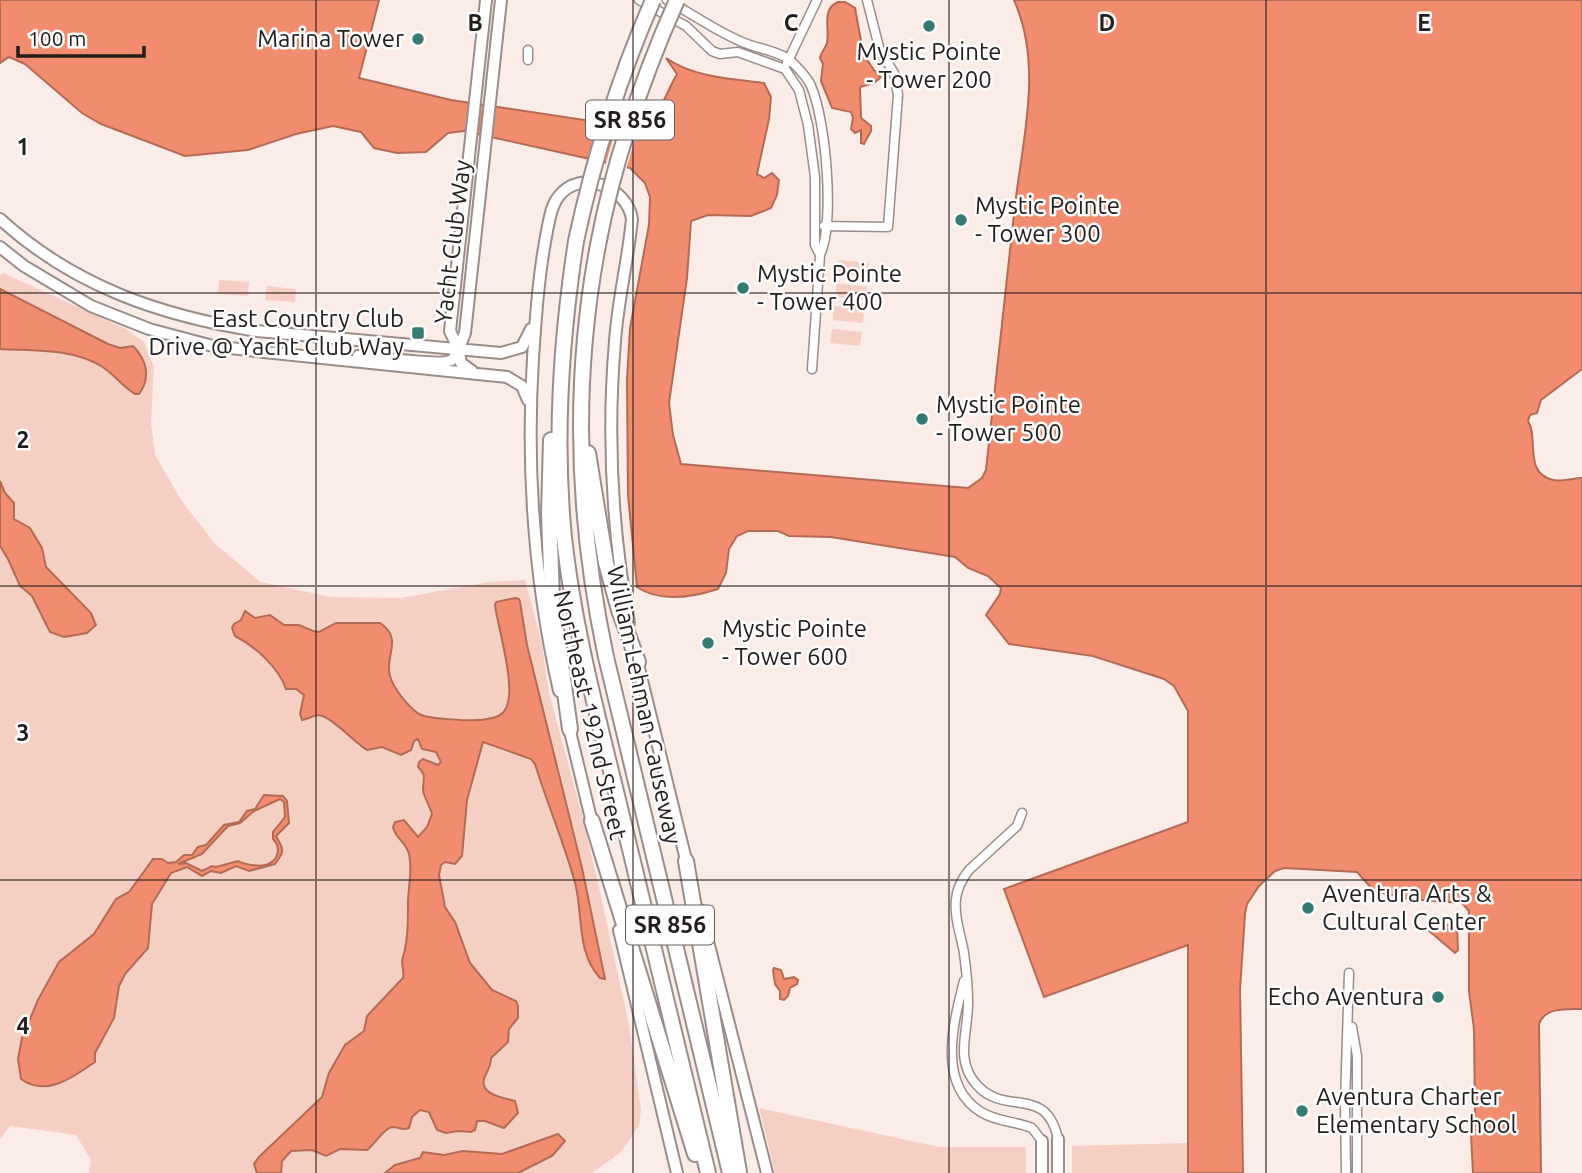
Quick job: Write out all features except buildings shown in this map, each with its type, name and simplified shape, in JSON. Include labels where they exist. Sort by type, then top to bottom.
[{"type":"highway","name":"William Lehman Causeway","points":[[653,0],[629,56],[606,122],[576,241],[565,322],[559,436],[562,502],[577,624],[705,1173]]},
{"type":"highway","name":"William Lehman Causeway","points":[[677,0],[631,116],[598,245],[587,318],[581,398],[583,506],[599,625],[730,1173]]},
{"type":"highway","points":[[560,380],[550,449],[549,514],[552,599],[570,729]]},
{"type":"highway","points":[[581,398],[602,548],[619,610],[638,663]]},
{"type":"highway","points":[[592,821],[691,1143],[705,1173]]},
{"type":"highway","points":[[686,861],[739,1173]]},
{"type":"street","name":"Yacht Club Way","points":[[458,348],[450,331],[486,0]]},
{"type":"street","name":"Yacht Club Way","points":[[458,348],[465,333],[501,0]]},
{"type":"street","points":[[639,0],[686,26],[712,51],[720,54],[738,52],[785,69],[799,90],[807,125],[815,177],[815,245],[820,255]]},
{"type":"street","points":[[667,0],[741,41],[788,59],[811,85],[820,123],[827,176],[826,226],[820,255],[812,369]]},
{"type":"street","points":[[785,69],[817,0]]},
{"type":"street","points":[[814,226],[888,227],[898,95],[894,73],[877,42],[867,0]]},
{"type":"street","points":[[686,26],[694,15]]},
{"type":"street","points":[[738,52],[741,41]]},
{"type":"street","points":[[528,51],[528,60]]},
{"type":"street","name":"Northeast 192nd Street","points":[[677,1173],[553,664],[540,590],[531,505],[529,417],[536,313],[547,231],[558,197],[571,186],[584,183],[600,184],[620,194],[628,205],[632,219],[615,341],[611,407],[612,475],[619,559],[638,663],[767,1173]]},
{"type":"street","points":[[0,219],[32,246],[79,276],[122,296],[183,317],[257,331],[497,353],[514,351],[522,346],[528,339],[536,313]]},
{"type":"street","points":[[0,247],[24,266],[91,306],[163,333],[213,346],[306,355],[444,362],[454,358],[458,348]]},
{"type":"street","points":[[163,333],[164,312]]},
{"type":"street","points":[[179,337],[183,317]]},
{"type":"street","points":[[458,348],[463,367],[475,373]]},
{"type":"street","points":[[306,355],[330,360],[507,377],[517,381],[526,393],[529,417]]},
{"type":"street","points":[[1022,813],[1017,826],[977,862],[959,887],[956,908],[968,1004],[963,1043],[968,1073],[977,1086],[1004,1101],[1035,1106],[1055,1122],[1058,1173]]},
{"type":"street","points":[[1346,1173],[1349,973]]},
{"type":"street","points":[[966,974],[951,1049],[959,1086],[968,1100],[980,1111],[1002,1121],[1032,1128],[1042,1141],[1042,1173]]},
{"type":"street","points":[[1350,1010],[1357,1056],[1357,1173]]},
{"type":"shaded area","points":[[0,0],[379,0],[359,78],[451,100],[644,129],[657,113],[677,74],[666,58],[700,73],[764,83],[771,97],[757,174],[764,178],[772,173],[779,180],[777,195],[771,208],[751,216],[708,215],[691,221],[687,278],[669,403],[673,435],[681,464],[968,488],[982,478],[986,470],[1026,127],[1028,50],[1014,0],[1582,0],[1582,369],[1541,400],[1537,413],[1530,415],[1528,421],[1538,470],[1553,480],[1582,478],[1582,1009],[1551,1012],[1542,1018],[1539,1024],[1541,1173],[1473,1173],[1471,1134],[1475,1111],[1474,1029],[1469,991],[1469,911],[1462,903],[1409,899],[1374,891],[1357,872],[1284,868],[1275,871],[1259,886],[1247,904],[1245,914],[1240,990],[1243,1173],[1188,1173],[1188,945],[1044,997],[1004,889],[1188,822],[1188,711],[1174,686],[1164,679],[1093,656],[1009,644],[986,615],[1001,588],[988,576],[968,568],[955,557],[831,537],[789,536],[778,531],[748,531],[737,536],[729,549],[726,573],[718,589],[687,596],[666,597],[637,587],[628,495],[627,380],[630,328],[649,225],[650,197],[645,183],[630,168],[464,131],[448,133],[426,152],[397,153],[374,148],[361,132],[333,126],[296,134],[248,150],[185,156],[101,124],[82,113],[25,64],[9,57],[0,63]]},
{"type":"shaded area","points":[[838,2],[845,2],[855,8],[864,57],[881,77],[874,83],[860,87],[861,118],[871,126],[864,144],[861,143],[861,130],[855,133],[851,129],[851,112],[832,108],[821,81],[823,64],[820,58],[827,43],[828,14]]},
{"type":"shaded area","points":[[839,260],[869,263],[868,277],[838,274]]},
{"type":"shaded area","points":[[3,273],[126,329],[144,342],[154,367],[151,423],[155,455],[181,500],[216,545],[261,582],[331,597],[401,598],[488,582],[525,580],[541,639],[549,693],[600,892],[629,1025],[641,1110],[639,1126],[620,1153],[592,1173],[89,1173],[91,1160],[76,1135],[10,1126],[0,1139],[0,275]]},
{"type":"shaded area","points":[[219,280],[249,282],[248,296],[218,294]]},
{"type":"shaded area","points":[[837,283],[867,287],[865,300],[835,297]]},
{"type":"shaded area","points":[[267,286],[296,289],[295,302],[265,300]]},
{"type":"shaded area","points":[[0,289],[108,344],[120,348],[133,346],[142,357],[146,369],[145,382],[139,394],[130,391],[101,366],[77,356],[0,349]]},
{"type":"shaded area","points":[[834,306],[864,309],[863,323],[833,320]]},
{"type":"shaded area","points":[[832,329],[862,332],[860,346],[830,343]]},
{"type":"shaded area","points":[[0,481],[5,493],[14,503],[14,519],[30,528],[42,548],[46,567],[91,613],[96,625],[87,633],[64,637],[50,632],[32,596],[20,586],[0,546]]},
{"type":"shaded area","points":[[515,598],[520,602],[527,645],[582,868],[605,979],[600,978],[587,956],[574,879],[535,764],[531,759],[483,742],[467,800],[462,856],[455,864],[445,862],[441,865],[439,875],[445,907],[455,922],[470,963],[492,990],[516,1001],[518,1006],[518,1018],[509,1029],[508,1042],[491,1058],[484,1086],[492,1094],[515,1101],[518,1113],[504,1128],[477,1121],[475,1130],[471,1132],[446,1133],[437,1130],[429,1112],[420,1110],[412,1117],[409,1128],[389,1128],[367,1150],[340,1149],[326,1156],[312,1150],[291,1151],[282,1161],[281,1173],[257,1173],[254,1164],[259,1157],[322,1097],[329,1073],[345,1045],[364,1031],[367,1016],[403,978],[402,962],[407,937],[411,867],[408,850],[393,827],[395,822],[404,820],[418,837],[427,827],[432,814],[423,790],[424,775],[418,767],[419,762],[423,759],[438,765],[441,762],[436,752],[422,749],[418,739],[414,741],[411,750],[401,755],[382,747],[367,750],[323,716],[302,720],[300,714],[304,695],[296,689],[286,689],[272,666],[235,636],[232,628],[241,620],[245,611],[255,618],[270,615],[284,625],[299,625],[319,632],[336,623],[380,623],[391,635],[390,676],[409,705],[419,714],[428,717],[480,720],[500,715],[508,701],[506,659],[495,605],[496,602]]},
{"type":"shaded area","points":[[264,795],[283,796],[287,801],[289,823],[276,836],[282,850],[275,864],[249,871],[236,866],[221,873],[211,871],[202,876],[187,867],[171,873],[152,904],[148,948],[125,974],[119,986],[114,1018],[95,1053],[95,1062],[69,1079],[50,1086],[31,1084],[21,1079],[18,1059],[22,1038],[38,1000],[59,962],[94,934],[116,899],[129,892],[153,859],[162,859],[168,863],[176,862],[184,855],[192,855],[198,847],[206,845],[224,825],[239,822],[247,811],[255,809]],"holes":[[[280,799],[284,802],[285,817],[273,832],[278,850],[273,861],[262,866],[238,861],[212,866],[202,871],[186,863],[178,864],[202,854],[228,826],[240,823],[254,811]]]},
{"type":"shaded area","points":[[1430,925],[1457,925],[1458,950],[1455,953],[1428,930]]},
{"type":"shaded area","points":[[774,968],[781,970],[784,979],[794,977],[798,980],[784,1000],[780,999],[780,991],[775,984]]},
{"type":"shaded area","points":[[759,1108],[939,1147],[1026,1147],[1026,1173],[775,1173]]},
{"type":"shaded area","points":[[558,1134],[565,1141],[552,1156],[518,1173],[385,1173],[395,1165],[420,1158],[423,1152],[444,1155],[463,1151],[502,1154]]},
{"type":"shaded area","points":[[1187,1143],[1187,1173],[1072,1173],[1072,1146]]},
{"type":"pier","points":[[618,122],[639,125],[626,170],[605,166]]},
{"type":"place","name":"Mystic Pointe - Tower 200","points":[[929,26]]},
{"type":"place","name":"Marina Tower","points":[[418,39]]},
{"type":"place","name":"Mystic Pointe - Tower 300","points":[[961,220]]},
{"type":"place","name":"Mystic Pointe - Tower 400","points":[[743,288]]},
{"type":"place","name":"East Country Club Drive @ Yacht Club Way","points":[[418,333]]},
{"type":"place","name":"Mystic Pointe - Tower 500","points":[[922,419]]},
{"type":"place","name":"Mystic Pointe - Tower 600","points":[[708,643]]},
{"type":"place","name":"Aventura Arts & Cultural Center","points":[[1308,908]]},
{"type":"place","name":"Echo Aventura","points":[[1438,997]]},
{"type":"place","name":"Aventura Charter Elementary School","points":[[1302,1111]]}]
